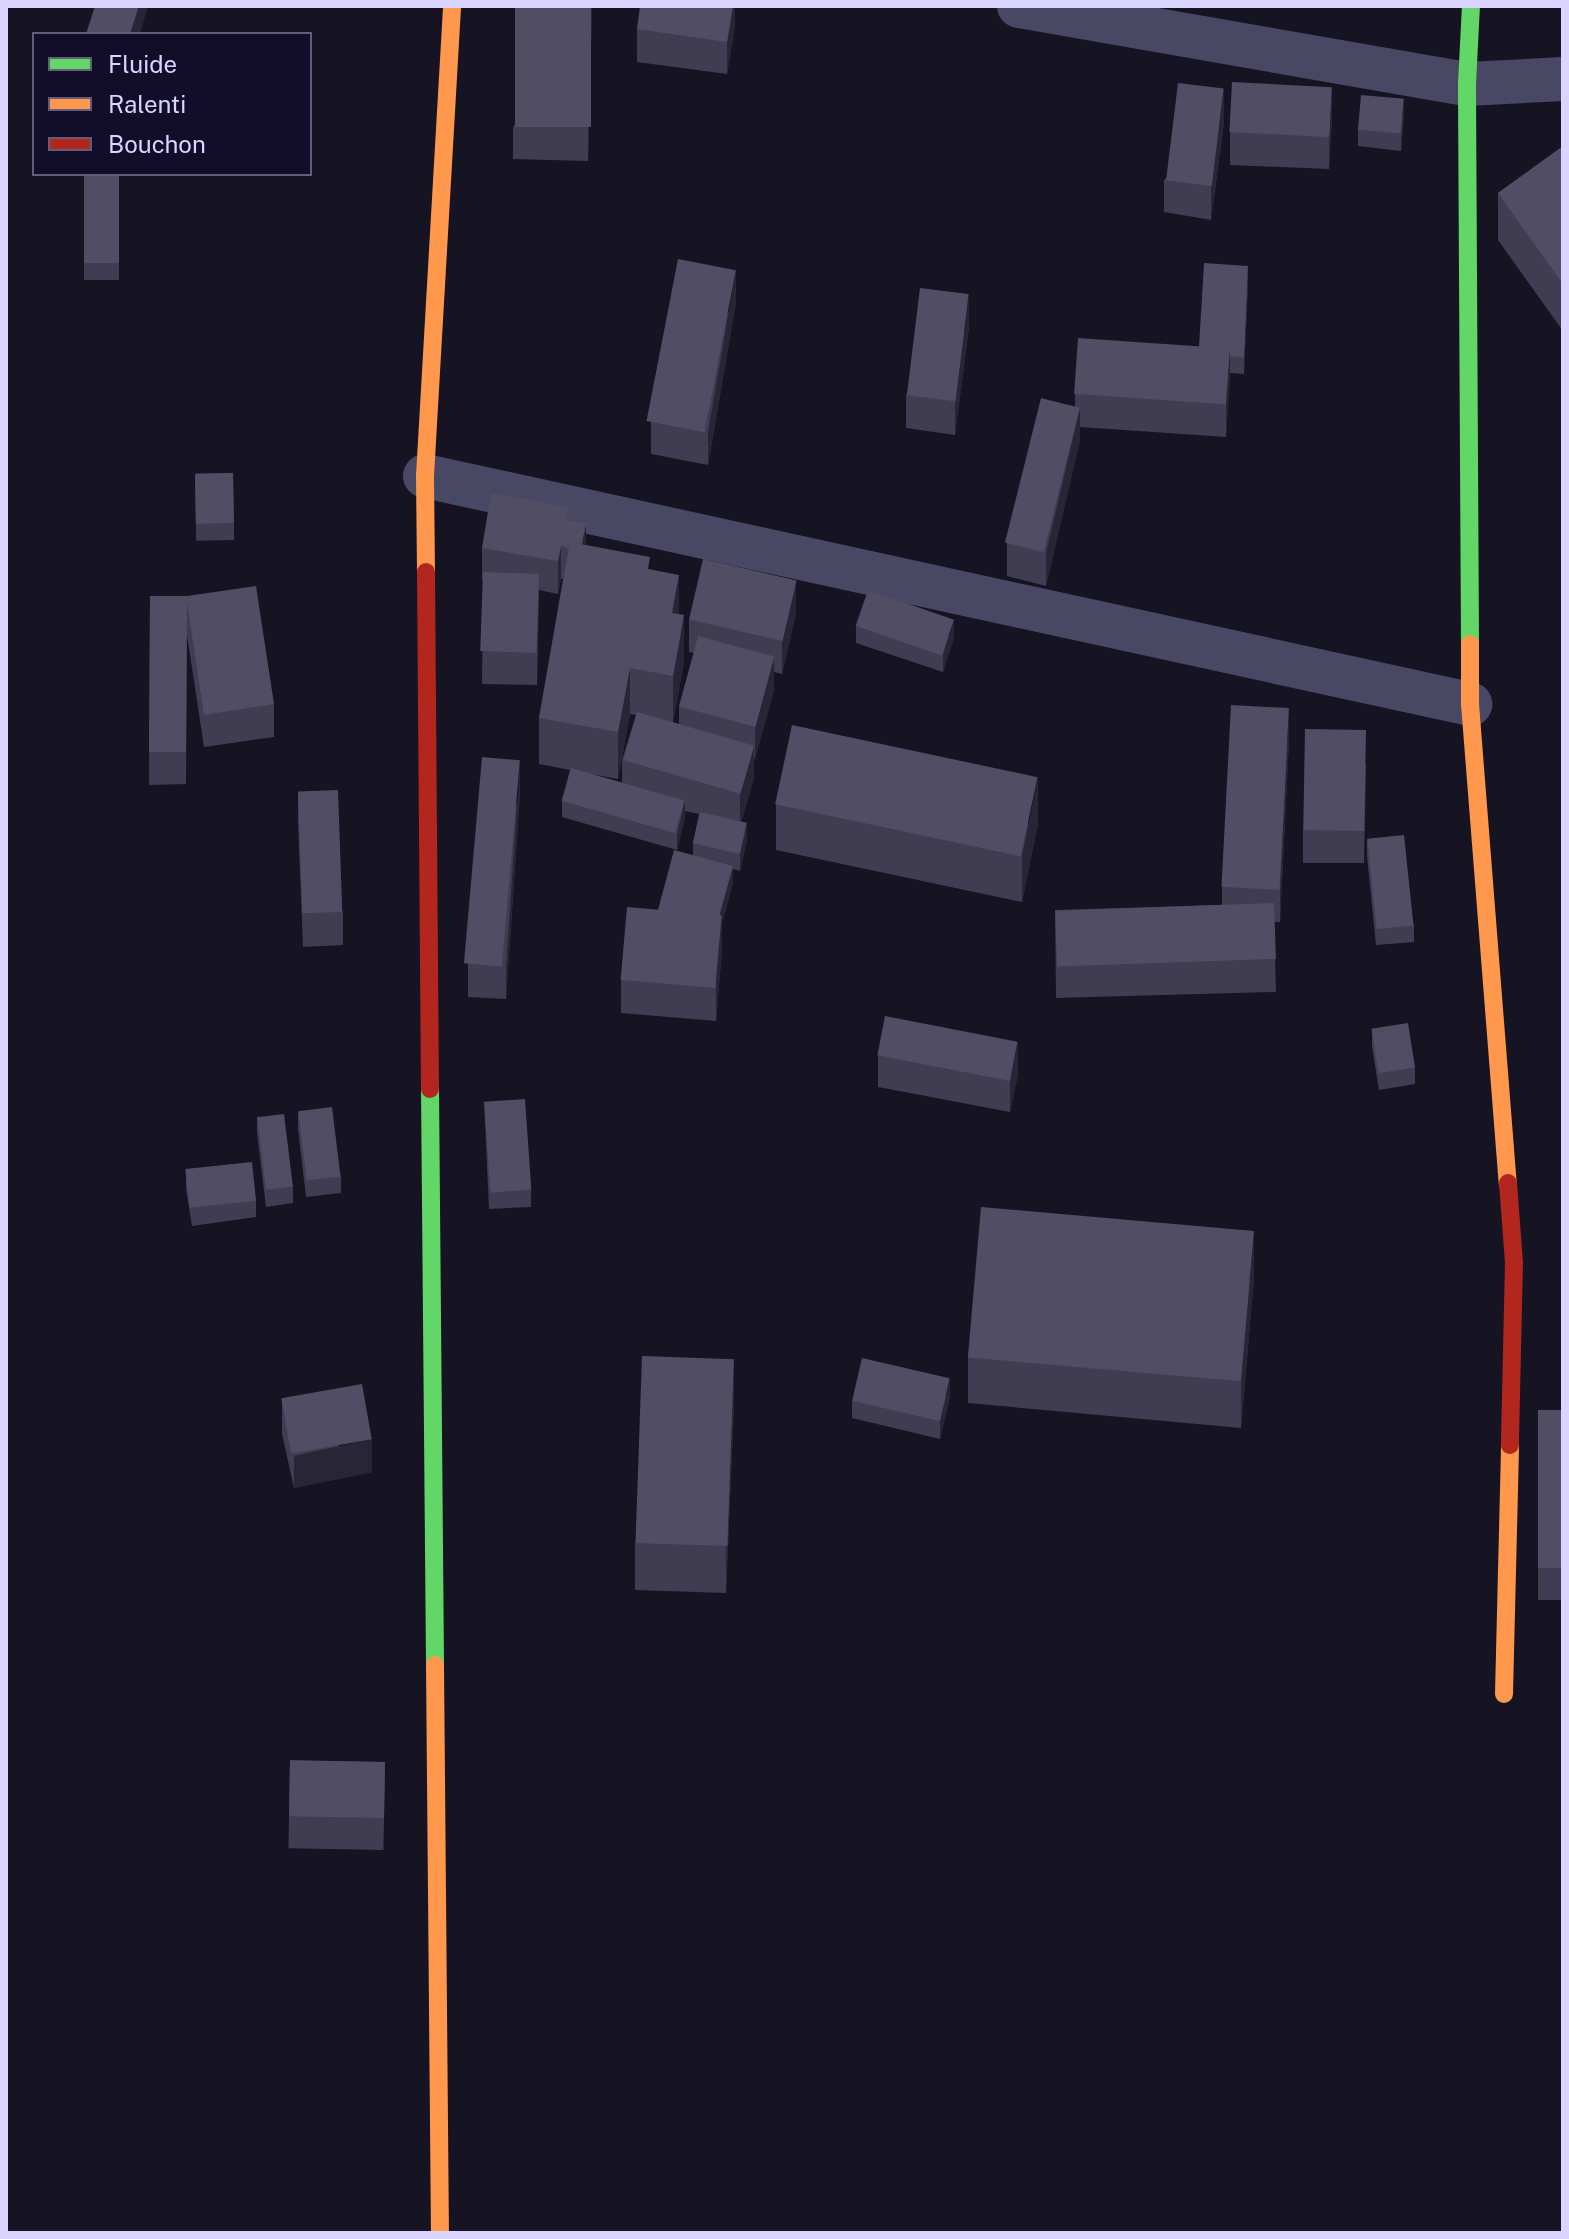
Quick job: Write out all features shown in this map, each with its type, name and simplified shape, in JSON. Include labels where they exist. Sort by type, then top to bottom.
[{"type":"street","points":[[440,2233],[425,476],[452,6]]},
{"type":"street","points":[[1019,6],[1467,84],[1563,79]]},
{"type":"street","points":[[1471,6],[1467,84],[1470,704],[1514,1263],[1504,1694]]},
{"type":"street","points":[[425,476],[1470,704]]},
{"type":"building","points":[[95,6],[139,6],[131,32],[87,32]]},
{"type":"building","points":[[515,6],[591,6],[591,127],[515,127]]},
{"type":"building","points":[[640,6],[733,6],[727,42],[637,29]]},
{"type":"building","points":[[1232,82],[1332,87],[1329,137],[1229,132]]},
{"type":"building","points":[[1178,83],[1224,89],[1212,186],[1166,180]]},
{"type":"building","points":[[1361,95],[1404,99],[1401,134],[1358,130]]},
{"type":"building","points":[[1563,146],[1563,284],[1498,193]]},
{"type":"building","points":[[84,176],[119,176],[119,263],[84,263]]},
{"type":"building","points":[[678,259],[736,270],[704,432],[647,421]]},
{"type":"building","points":[[1204,263],[1248,266],[1244,357],[1230,356],[1230,349],[1199,347]]},
{"type":"building","points":[[920,288],[969,294],[955,401],[907,395]]},
{"type":"building","points":[[1078,338],[1230,349],[1226,404],[1074,394]]},
{"type":"building","points":[[1041,398],[1080,408],[1044,552],[1005,543]]},
{"type":"building","points":[[233,473],[234,523],[196,524],[195,474]]},
{"type":"building","points":[[491,493],[568,507],[566,520],[586,523],[582,544],[570,542],[569,548],[561,546],[558,561],[482,548]]},
{"type":"building","points":[[570,542],[650,557],[648,569],[679,575],[672,613],[684,615],[673,676],[630,668],[618,732],[539,718]]},
{"type":"building","points":[[703,559],[797,581],[783,641],[689,619]]},
{"type":"building","points":[[483,572],[539,574],[536,653],[480,651]]},
{"type":"building","points":[[256,586],[274,704],[204,715],[187,602],[186,752],[149,752],[150,596],[187,596]]},
{"type":"building","points":[[868,590],[954,620],[942,656],[856,626]]},
{"type":"building","points":[[698,636],[774,656],[755,727],[679,707]]},
{"type":"building","points":[[1231,705],[1289,708],[1279,890],[1221,887]]},
{"type":"building","points":[[637,712],[754,746],[740,794],[623,760]]},
{"type":"building","points":[[792,725],[1038,777],[1021,856],[775,804]]},
{"type":"building","points":[[1305,729],[1366,730],[1364,831],[1303,830]]},
{"type":"building","points":[[482,757],[520,760],[502,967],[464,963]]},
{"type":"building","points":[[571,768],[684,801],[675,833],[562,801]]},
{"type":"building","points":[[338,790],[342,912],[302,913],[298,791]]},
{"type":"building","points":[[700,812],[747,823],[740,854],[693,843]]},
{"type":"building","points":[[1404,835],[1414,926],[1377,929],[1367,839]]},
{"type":"building","points":[[674,850],[733,866],[719,916],[658,910]]},
{"type":"building","points":[[1274,903],[1276,959],[1057,967],[1055,911]]},
{"type":"building","points":[[627,907],[722,915],[715,988],[621,980]]},
{"type":"building","points":[[885,1016],[1018,1042],[1010,1081],[877,1055]]},
{"type":"building","points":[[1408,1023],[1415,1067],[1378,1073],[1371,1029]]},
{"type":"building","points":[[525,1099],[531,1190],[490,1193],[484,1102]]},
{"type":"building","points":[[332,1107],[341,1176],[307,1181],[298,1111]]},
{"type":"building","points":[[284,1114],[293,1186],[266,1190],[257,1117]]},
{"type":"building","points":[[252,1162],[256,1201],[189,1208],[185,1169]]},
{"type":"building","points":[[981,1207],[1254,1231],[1241,1381],[968,1357]]},
{"type":"building","points":[[642,1356],[734,1359],[727,1546],[635,1543]]},
{"type":"building","points":[[862,1358],[950,1378],[940,1421],[852,1401]]},
{"type":"building","points":[[362,1384],[372,1439],[291,1453],[281,1398]]},
{"type":"building","points":[[1538,1410],[1563,1410],[1563,1568],[1538,1568]]},
{"type":"building","points":[[290,1760],[385,1762],[384,1818],[289,1816]]},
{"type":"traffic: fast","points":[[1470,644],[1467,84],[1471,6]]},
{"type":"traffic: fast","points":[[430,1089],[435,1665]]},
{"type":"traffic: slow","points":[[426,572],[425,476],[452,6]]},
{"type":"traffic: slow","points":[[1470,644],[1470,704],[1508,1183]]},
{"type":"traffic: slow","points":[[1504,1694],[1510,1445]]},
{"type":"traffic: slow","points":[[435,1665],[440,2233]]},
{"type":"traffic: jam","points":[[426,572],[430,1089]]},
{"type":"traffic: jam","points":[[1508,1183],[1514,1263],[1510,1445]]}]
